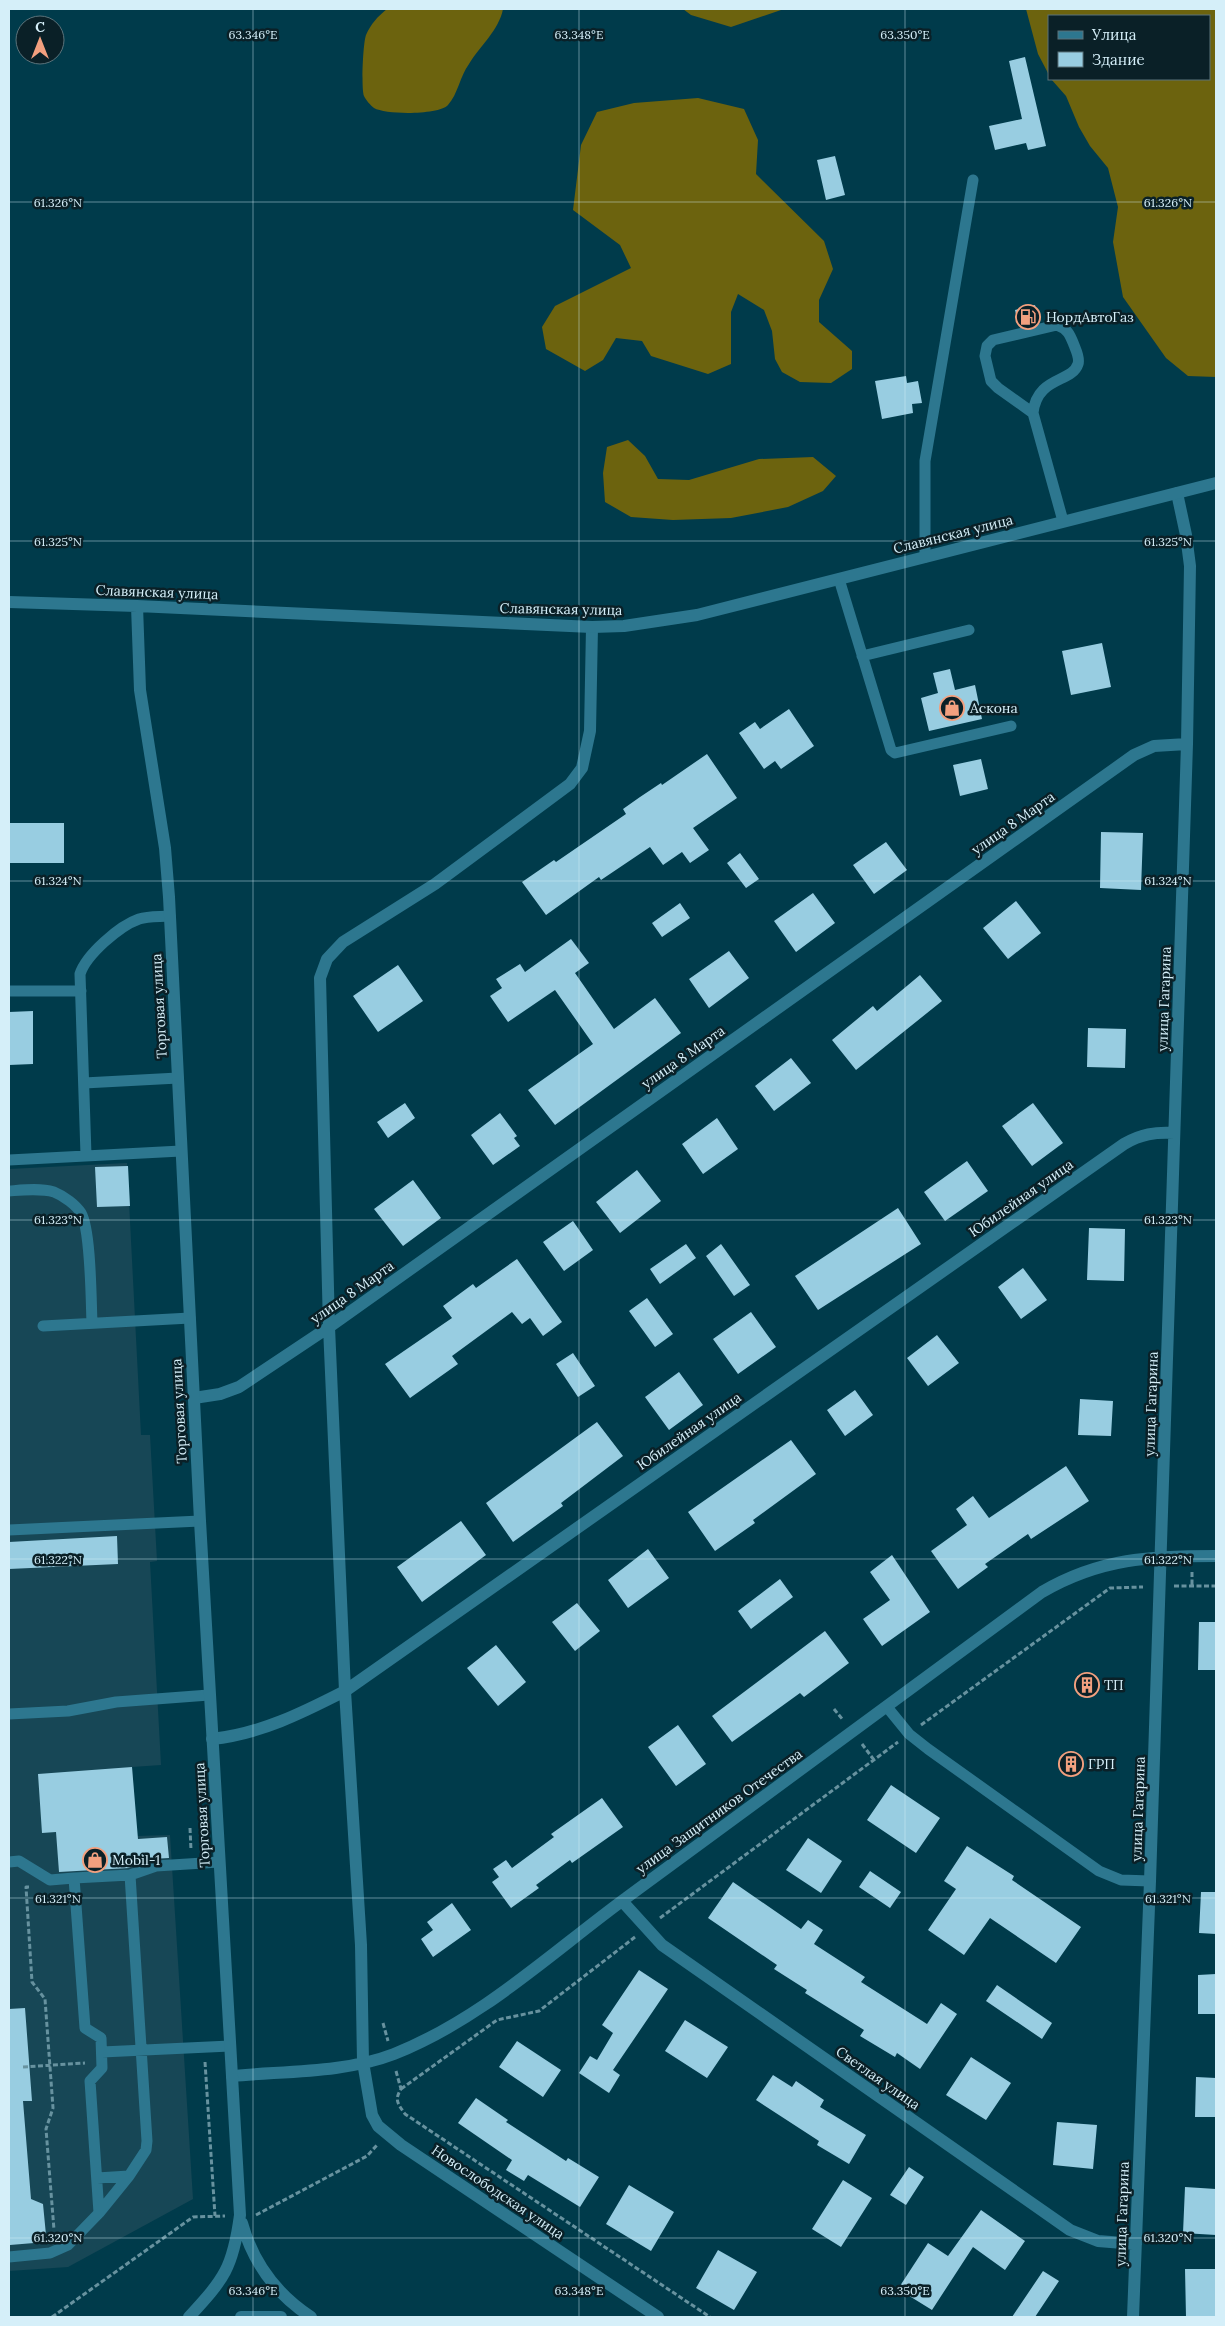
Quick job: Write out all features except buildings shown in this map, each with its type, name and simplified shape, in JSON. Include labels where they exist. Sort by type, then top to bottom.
[{"type":"street","name":"Славянская улица","points":[[9,602],[592,627],[624,626],[697,615],[1216,483]]},
{"type":"street","name":"улица Гагарина","points":[[1133,2317],[1150,1882],[1187,744],[1190,566],[1177,493]]},
{"type":"street","name":"Торговая улица","points":[[137,606],[140,690],[165,848],[170,916],[200,1521],[240,2215]]},
{"type":"street","name":"Новослободская улица","points":[[592,627],[590,731],[582,768],[570,784],[435,884],[344,942],[327,959],[320,978],[329,1328],[345,1692],[361,1945],[363,2062],[372,2115],[378,2126],[387,2134],[658,2317]]},
{"type":"street","name":"улица 8 Марта","points":[[194,1398],[220,1394],[239,1387],[329,1328],[1134,755],[1154,746],[1187,744]]},
{"type":"street","name":"Юбилейная улица","points":[[212,1739],[236,1737],[261,1729],[302,1713],[345,1692],[1124,1144],[1139,1136],[1157,1132],[1174,1133]]},
{"type":"street","name":"улица Защитников Отечества","points":[[232,2076],[331,2067],[363,2062],[392,2055],[418,2044],[479,2010],[622,1901],[1042,1592],[1086,1570],[1112,1563],[1161,1556],[1216,1556]]},
{"type":"street","name":"Светлая улица","points":[[622,1901],[662,1945],[1070,2230],[1098,2241],[1136,2244]]},
{"type":"street","points":[[189,2317],[216,2288],[225,2274],[236,2244],[240,2215]]},
{"type":"street","points":[[240,2215],[247,2243],[265,2274],[278,2289],[311,2317]]},
{"type":"street","points":[[241,2317],[281,2317]]},
{"type":"lane","points":[[925,557],[925,461],[973,180]]},
{"type":"lane","points":[[1032,412],[991,381],[985,356],[987,346],[993,340],[1057,325],[1065,328],[1078,356],[1078,364],[1073,371],[1043,389],[1034,403],[1032,412],[1063,521]]},
{"type":"lane","points":[[839,579],[891,750],[895,753],[1011,726]]},
{"type":"lane","points":[[862,656],[969,630]]},
{"type":"lane","points":[[86,1155],[80,974],[83,964],[127,925],[138,919],[170,916]]},
{"type":"lane","points":[[9,991],[81,991]]},
{"type":"lane","points":[[84,1082],[178,1078]]},
{"type":"lane","points":[[9,1160],[181,1151]]},
{"type":"lane","points":[[9,1191],[40,1190],[55,1192],[73,1203],[82,1214],[86,1229],[92,1323]]},
{"type":"lane","points":[[43,1326],[190,1318]]},
{"type":"lane","points":[[9,1530],[200,1521]]},
{"type":"lane","points":[[9,1714],[68,1711],[116,1702],[210,1695]]},
{"type":"lane","points":[[887,1707],[909,1734],[1099,1871],[1121,1880],[1150,1882]]},
{"type":"lane","points":[[9,1862],[19,1861],[50,1880],[130,1875],[156,1866],[219,1862]]},
{"type":"lane","points":[[9,2257],[50,2253],[68,2246],[99,2213],[129,2176],[146,2150],[147,2141],[130,1875]]},
{"type":"lane","points":[[74,1878],[85,2028],[101,2038],[102,2068],[90,2081],[99,2213]]},
{"type":"lane","points":[[102,2052],[230,2046]]},
{"type":"lane","points":[[97,2178],[129,2176]]},
{"type":"path","points":[[401,2089],[497,2020],[540,2011],[646,1929],[1110,1588],[1216,1586]]},
{"type":"path","points":[[26,1887],[32,1982],[45,1999],[53,2108],[46,2130],[54,2230]]},
{"type":"path","points":[[405,2114],[710,2317]]},
{"type":"shaded area","points":[[387,9],[503,9],[498,24],[473,57],[448,105],[434,111],[400,113],[374,108],[364,96],[363,66],[366,35],[370,27]]},
{"type":"shaded area","points":[[683,9],[784,9],[731,27],[691,15]]},
{"type":"shaded area","points":[[1026,9],[1216,9],[1216,377],[1188,376],[1166,358],[1123,297],[1113,242],[1118,207],[1108,168],[1090,146],[1079,127],[1066,96],[1052,80],[1210,80],[1210,15],[1048,15],[1048,73],[1038,54]]},
{"type":"shaded area","points":[[698,98],[744,109],[758,140],[756,174],[824,241],[833,269],[819,300],[819,322],[852,351],[852,369],[831,383],[800,382],[782,372],[775,359],[772,331],[764,310],[738,294],[731,312],[731,364],[708,374],[651,356],[642,341],[616,338],[603,360],[585,371],[546,349],[542,327],[555,306],[631,268],[620,245],[573,210],[581,145],[597,112],[634,103]]},
{"type":"shaded area","points":[[628,440],[645,456],[658,479],[689,480],[759,459],[813,457],[836,476],[823,491],[788,507],[731,518],[673,520],[631,517],[605,502],[603,473],[607,447]]},
{"type":"shaded area","points":[[127,1163],[141,1435],[150,1435],[157,1561],[150,1562],[161,1765],[132,1767],[137,1836],[170,1835],[193,2199],[68,2267],[9,2271],[9,1169]]},
{"type":"place","name":"НордАвтоГаз","points":[[1028,317]]},
{"type":"place","name":"Аскона","points":[[952,708]]},
{"type":"place","name":"ТП","points":[[1087,1685]]},
{"type":"place","name":"ГРП","points":[[1071,1764]]},
{"type":"place","name":"Mobil-1","points":[[95,1860]]}]
